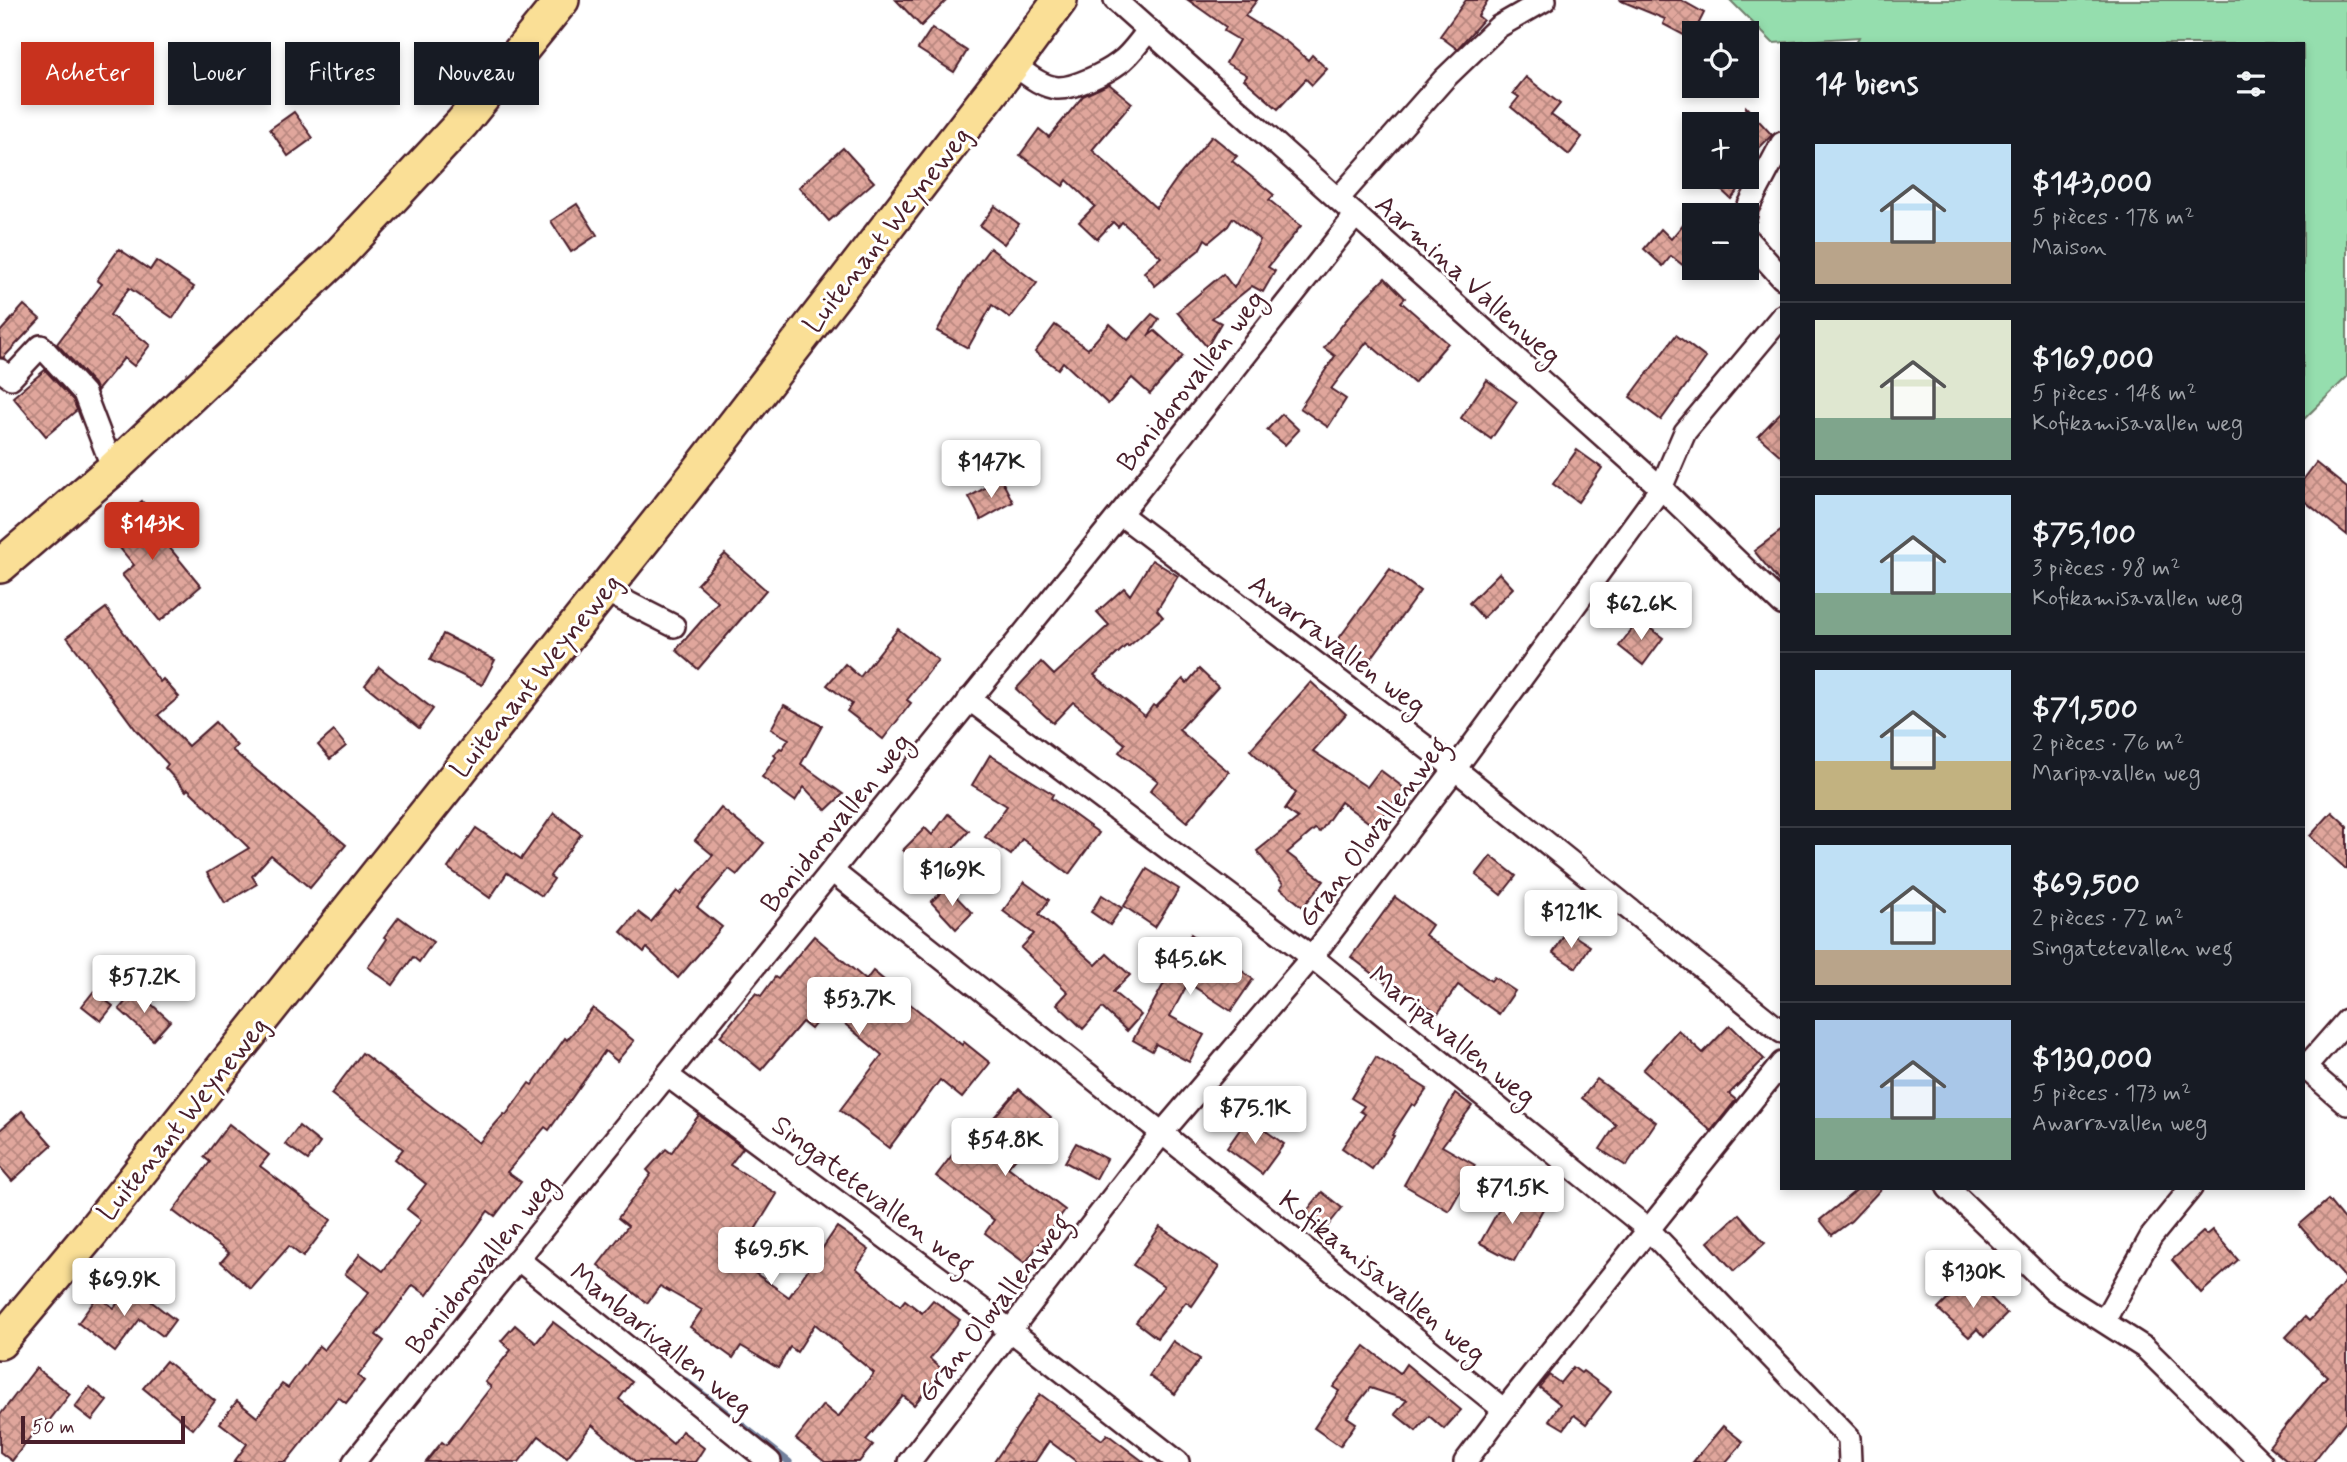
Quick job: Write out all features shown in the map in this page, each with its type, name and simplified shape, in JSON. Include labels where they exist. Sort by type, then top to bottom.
[{"type":"main road","points":[[0,566],[114,469],[335,259],[462,123],[562,0]]},
{"type":"main road","name":"Luitenant Weyneweg","points":[[0,1342],[92,1232],[696,473],[1060,0]]},
{"type":"street","name":"Aarmina Vallenweg","points":[[1115,0],[1661,488],[1780,602]]},
{"type":"street","points":[[1338,199],[1462,62],[1498,27],[1545,0]]},
{"type":"street","points":[[1013,64],[1039,82],[1057,88],[1066,87],[1092,78],[1121,62],[1149,30]]},
{"type":"street","points":[[1750,203],[1780,147]]},
{"type":"street","name":"Bonidorovallen weg","points":[[354,1462],[1120,514],[1356,215]]},
{"type":"street","points":[[1759,252],[1780,276]]},
{"type":"street","name":"Gran Olovallenweg","points":[[909,1462],[1162,1133],[1312,957],[1455,769],[1661,488],[1685,432],[1780,318]]},
{"type":"street","points":[[0,370],[10,378],[41,346],[84,393],[114,469]]},
{"type":"street","name":"Awarravallen weg","points":[[1120,514],[1455,769],[1780,1030]]},
{"type":"street","points":[[603,590],[674,626]]},
{"type":"street","name":"Maripavallen weg","points":[[970,699],[1312,957],[1648,1229],[1849,1438],[1850,1462]]},
{"type":"street","name":"Kofikamisavallen weg","points":[[832,871],[1504,1410]]},
{"type":"street","points":[[2305,1067],[2347,1020]]},
{"type":"street","points":[[1465,1462],[1780,1065]]},
{"type":"street","points":[[2305,1069],[2347,1104]]},
{"type":"street","name":"Singatetevallen weg","points":[[668,1076],[1010,1330],[1178,1462]]},
{"type":"street","points":[[1950,1190],[2054,1290],[2145,1348],[2261,1462]]},
{"type":"street","points":[[2104,1321],[2151,1237],[2189,1190]]},
{"type":"street","name":"Manbarivallen weg","points":[[519,1260],[770,1462]]},
{"type":"green space","points":[[1730,0],[2347,0],[2347,377],[2305,418],[2305,42],[1857,42],[1859,37],[1773,43],[1759,29],[1759,21],[1751,21]]},
{"type":"building","points":[[896,0],[947,0],[921,26]]},
{"type":"building","points":[[1188,0],[1257,0],[1245,16],[1288,43],[1308,60],[1312,55],[1327,69],[1312,85],[1306,79],[1278,109],[1244,79],[1247,75],[1226,63],[1239,40],[1224,31],[1226,27]]},
{"type":"building","points":[[1466,0],[1488,0],[1478,16],[1483,20],[1457,49],[1440,36]]},
{"type":"building","points":[[1619,0],[1681,0],[1704,13],[1700,21],[1682,21],[1682,34],[1663,24],[1665,19]]},
{"type":"building","points":[[932,28],[967,51],[954,72],[918,49]]},
{"type":"building","points":[[1526,77],[1560,104],[1551,115],[1582,137],[1569,155],[1511,107],[1519,97],[1513,93]]},
{"type":"building","points":[[1109,84],[1132,103],[1092,150],[1156,208],[1212,136],[1237,156],[1232,161],[1274,195],[1269,200],[1301,226],[1268,267],[1275,271],[1263,292],[1252,286],[1212,318],[1221,323],[1207,347],[1177,312],[1223,274],[1234,288],[1260,240],[1233,218],[1228,226],[1209,242],[1205,239],[1199,250],[1155,286],[1144,272],[1161,257],[1122,222],[1118,227],[1113,222],[1097,239],[1079,222],[1095,206],[1067,180],[1063,186],[1020,155],[1039,129],[1049,137],[1083,96]]},
{"type":"building","points":[[294,112],[313,138],[288,156],[270,129]]},
{"type":"building","points":[[1759,121],[1772,135],[1759,148]]},
{"type":"building","points":[[843,148],[874,182],[829,221],[799,187]]},
{"type":"building","points":[[1720,189],[1739,189],[1731,199]]},
{"type":"building","points":[[577,204],[597,235],[571,252],[551,221]]},
{"type":"building","points":[[995,206],[1019,224],[1004,244],[980,226]]},
{"type":"building","points":[[1682,226],[1682,265],[1671,256],[1663,266],[1644,249],[1661,229],[1671,239]]},
{"type":"building","points":[[990,248],[1037,283],[1010,318],[992,305],[968,348],[937,331],[965,281]]},
{"type":"building","points":[[119,249],[150,270],[156,261],[194,287],[173,318],[129,288],[110,315],[150,345],[134,366],[124,358],[97,391],[94,384],[57,344],[102,284],[97,280]]},
{"type":"building","points":[[1385,278],[1405,298],[1401,302],[1448,343],[1414,383],[1367,342],[1331,389],[1346,399],[1328,427],[1300,408],[1335,356],[1324,348],[1358,305]]},
{"type":"building","points":[[24,305],[40,319],[3,358],[0,357],[0,332]]},
{"type":"building","points":[[1152,314],[1159,319],[1148,336],[1155,331],[1183,356],[1150,394],[1132,378],[1108,404],[1063,362],[1058,369],[1035,352],[1055,325],[1088,349],[1110,324],[1128,340]]},
{"type":"building","points":[[1676,335],[1706,358],[1661,420],[1630,397]]},
{"type":"building","points":[[45,370],[73,400],[77,410],[46,436],[13,397]]},
{"type":"building","points":[[1487,380],[1517,402],[1491,439],[1461,418]]},
{"type":"building","points":[[1780,413],[1780,455],[1758,436]]},
{"type":"building","points":[[1282,414],[1299,430],[1285,445],[1267,430]]},
{"type":"building","points":[[1577,450],[1602,468],[1578,502],[1553,484]]},
{"type":"building","points":[[2316,463],[2347,488],[2347,535],[2305,502],[2305,477]]},
{"type":"building","points":[[1001,479],[1013,502],[981,520],[969,497]]},
{"type":"building","points":[[142,501],[165,530],[159,535],[201,586],[160,621],[122,575],[134,565],[105,530]]},
{"type":"building","points":[[1780,532],[1780,583],[1754,551]]},
{"type":"building","points":[[725,554],[766,590],[698,669],[676,650],[718,602],[697,584]]},
{"type":"building","points":[[1152,560],[1178,576],[1157,610],[1163,617],[1094,675],[1145,716],[1153,705],[1156,707],[1183,679],[1187,683],[1199,669],[1218,687],[1179,730],[1229,772],[1187,822],[1150,791],[1158,781],[1119,752],[1125,744],[1073,702],[1053,723],[1016,689],[1041,662],[1054,675],[1109,625],[1097,612],[1124,588],[1130,595]]},
{"type":"building","points":[[1390,569],[1420,591],[1365,667],[1334,645]]},
{"type":"building","points":[[1499,573],[1513,588],[1483,618],[1469,603]]},
{"type":"building","points":[[106,608],[160,682],[163,679],[179,697],[158,715],[188,746],[215,722],[237,746],[232,750],[346,845],[310,888],[271,855],[252,876],[257,884],[225,903],[207,873],[249,848],[188,789],[186,791],[165,768],[168,764],[136,730],[67,637]]},
{"type":"building","points":[[1639,620],[1663,638],[1643,665],[1619,646]]},
{"type":"building","points":[[898,629],[938,660],[907,700],[911,703],[883,739],[847,711],[852,704],[827,685],[845,664],[860,677]]},
{"type":"building","points":[[443,634],[495,660],[482,685],[430,660]]},
{"type":"building","points":[[379,667],[433,709],[419,728],[365,685]]},
{"type":"building","points":[[1311,682],[1346,714],[1313,751],[1367,787],[1380,770],[1404,788],[1375,827],[1341,802],[1320,832],[1315,829],[1287,853],[1324,881],[1303,907],[1280,888],[1283,884],[1257,851],[1298,818],[1285,809],[1296,793],[1250,750]]},
{"type":"building","points":[[784,705],[822,726],[801,764],[843,794],[826,810],[804,787],[795,801],[762,777],[776,757],[774,755],[789,739],[771,729]]},
{"type":"building","points":[[334,731],[346,746],[330,759],[318,745]]},
{"type":"building","points":[[990,755],[1053,794],[1051,798],[1099,833],[1069,874],[1022,839],[1011,855],[985,837],[1007,806],[972,785]]},
{"type":"building","points":[[721,808],[764,843],[737,875],[729,869],[697,907],[722,927],[678,978],[647,948],[644,952],[621,932],[638,912],[651,922],[677,891],[680,894],[713,855],[695,840]]},
{"type":"building","points":[[2332,812],[2347,826],[2347,870],[2310,836]]},
{"type":"building","points":[[554,813],[581,834],[550,876],[554,879],[542,896],[507,873],[490,898],[448,868],[476,828],[521,859]]},
{"type":"building","points":[[948,814],[969,831],[928,875],[903,850],[925,828],[932,835]]},
{"type":"building","points":[[1491,856],[1516,876],[1501,895],[1476,875]]},
{"type":"building","points":[[1147,869],[1179,889],[1155,927],[1124,906]]},
{"type":"building","points":[[1024,882],[1049,900],[1039,914],[1096,965],[1107,954],[1130,975],[1113,992],[1141,1015],[1127,1031],[1102,1008],[1083,1029],[1057,1004],[1068,992],[1021,948],[1034,934],[1003,911]]},
{"type":"building","points":[[947,887],[972,913],[956,929],[931,902]]},
{"type":"building","points":[[1102,895],[1122,908],[1110,925],[1091,912]]},
{"type":"building","points":[[1395,897],[1432,925],[1425,935],[1491,981],[1494,977],[1515,991],[1499,1014],[1458,985],[1438,1013],[1391,981],[1388,985],[1351,957]]},
{"type":"building","points":[[399,917],[433,942],[419,962],[413,957],[393,985],[368,967],[387,939],[384,937]]},
{"type":"building","points":[[1567,931],[1590,946],[1576,968],[1553,953]]},
{"type":"building","points":[[1191,934],[1253,979],[1231,1011],[1188,983],[1170,1016],[1204,1035],[1189,1062],[1156,1044],[1152,1051],[1133,1040]]},
{"type":"building","points":[[814,936],[866,980],[873,971],[962,1045],[964,1042],[990,1063],[962,1098],[940,1080],[889,1148],[840,1110],[882,1055],[827,1009],[811,1029],[802,1022],[761,1070],[720,1036],[756,993],[761,996],[775,977],[778,979]]},
{"type":"building","points":[[136,990],[170,1021],[153,1040],[119,1009]]},
{"type":"building","points":[[94,991],[113,1006],[101,1021],[82,1006]]},
{"type":"building","points":[[593,1008],[634,1041],[617,1061],[605,1051],[549,1130],[545,1127],[507,1172],[521,1182],[495,1216],[488,1211],[427,1295],[413,1285],[376,1335],[384,1341],[358,1376],[364,1381],[346,1403],[338,1397],[286,1462],[234,1462],[247,1444],[220,1423],[237,1401],[257,1417],[282,1384],[288,1388],[319,1346],[324,1350],[369,1292],[345,1274],[360,1254],[383,1271],[421,1220],[407,1209],[426,1184],[395,1159],[403,1149],[331,1094],[362,1053],[479,1143],[504,1114],[506,1115],[529,1083],[532,1085],[565,1038],[567,1040]]},
{"type":"building","points":[[1730,1025],[1764,1059],[1729,1094],[1736,1100],[1711,1131],[1643,1070],[1678,1030],[1703,1053]]},
{"type":"building","points":[[1376,1057],[1427,1089],[1415,1106],[1412,1104],[1372,1169],[1342,1148],[1365,1114],[1360,1111],[1364,1106],[1351,1098]]},
{"type":"building","points":[[1597,1079],[1656,1122],[1626,1166],[1600,1149],[1616,1125],[1582,1098]]},
{"type":"building","points":[[1019,1089],[1051,1117],[1008,1167],[1065,1210],[1025,1263],[985,1233],[994,1220],[936,1176],[966,1137],[972,1142]]},
{"type":"building","points":[[1455,1093],[1472,1106],[1442,1146],[1475,1165],[1449,1211],[1404,1185]]},
{"type":"building","points":[[22,1111],[52,1145],[12,1181],[0,1167],[0,1130]]},
{"type":"building","points":[[699,1115],[743,1148],[730,1165],[777,1194],[753,1233],[763,1240],[745,1266],[789,1297],[837,1227],[869,1250],[856,1268],[900,1306],[905,1300],[922,1313],[933,1300],[960,1320],[930,1359],[943,1370],[914,1405],[903,1396],[866,1440],[873,1445],[859,1462],[825,1462],[796,1439],[823,1405],[838,1417],[874,1373],[815,1324],[797,1352],[790,1347],[778,1368],[741,1346],[733,1358],[690,1327],[702,1310],[660,1286],[647,1303],[598,1265],[628,1226],[618,1218],[651,1174],[647,1170],[666,1149],[671,1153]]},
{"type":"building","points":[[1248,1118],[1284,1144],[1262,1174],[1227,1148]]},
{"type":"building","points":[[229,1124],[269,1155],[260,1166],[331,1220],[303,1257],[289,1246],[251,1289],[221,1262],[229,1253],[173,1211],[210,1162],[204,1157]]},
{"type":"building","points":[[299,1126],[320,1143],[308,1160],[285,1144]]},
{"type":"building","points":[[1076,1143],[1107,1159],[1096,1179],[1065,1162]]},
{"type":"building","points":[[1510,1190],[1543,1209],[1514,1261],[1480,1243]]},
{"type":"building","points":[[1857,1190],[1880,1190],[1851,1221],[1832,1235],[1820,1220]]},
{"type":"building","points":[[1322,1192],[1342,1208],[1326,1228],[1306,1212]]},
{"type":"building","points":[[2328,1200],[2347,1223],[2347,1280],[2299,1225]]},
{"type":"building","points":[[1739,1214],[1765,1243],[1734,1271],[1708,1242]]},
{"type":"building","points":[[1160,1227],[1219,1267],[1192,1306],[1186,1302],[1157,1338],[1136,1322],[1164,1286],[1133,1265]]},
{"type":"building","points":[[2212,1230],[2238,1260],[2201,1293],[2172,1260],[2203,1232],[2206,1235]]},
{"type":"building","points":[[1970,1277],[2007,1314],[1984,1337],[1977,1329],[1969,1337],[1938,1309]]},
{"type":"building","points":[[2347,1280],[2347,1419],[2313,1462],[2288,1462],[2269,1446],[2327,1376],[2286,1337],[2305,1317],[2309,1321]]},
{"type":"building","points":[[130,1285],[175,1320],[163,1336],[140,1319],[115,1352],[78,1323],[98,1296],[114,1308]]},
{"type":"building","points":[[553,1322],[632,1382],[619,1399],[673,1444],[682,1431],[704,1448],[695,1462],[636,1462],[592,1425],[567,1457],[539,1436],[519,1462],[426,1462],[442,1442],[446,1445],[491,1387],[485,1382],[511,1350],[501,1341],[515,1325],[536,1343]]},
{"type":"building","points":[[1173,1341],[1200,1359],[1175,1394],[1149,1376]]},
{"type":"building","points":[[1365,1346],[1400,1373],[1406,1364],[1461,1410],[1444,1429],[1429,1416],[1416,1431],[1395,1414],[1407,1400],[1370,1388],[1347,1417],[1356,1423],[1340,1446],[1314,1428],[1339,1391],[1333,1387]]},
{"type":"building","points":[[166,1361],[215,1401],[193,1429],[143,1388]]},
{"type":"building","points":[[1573,1367],[1581,1373],[1583,1371],[1611,1392],[1586,1424],[1574,1415],[1564,1429],[1549,1420],[1560,1404],[1539,1387],[1549,1375],[1560,1383]]},
{"type":"building","points":[[36,1368],[70,1394],[48,1422],[44,1419],[12,1461],[0,1452],[0,1415]]},
{"type":"building","points":[[90,1387],[107,1401],[92,1420],[75,1407]]},
{"type":"building","points":[[1040,1394],[1102,1440],[1107,1434],[1144,1462],[1077,1462],[1049,1441],[1035,1462],[994,1462]]},
{"type":"building","points":[[1723,1426],[1743,1442],[1726,1462],[1693,1462]]},
{"type":"waterway","points":[[686,1381],[789,1462]]}]
